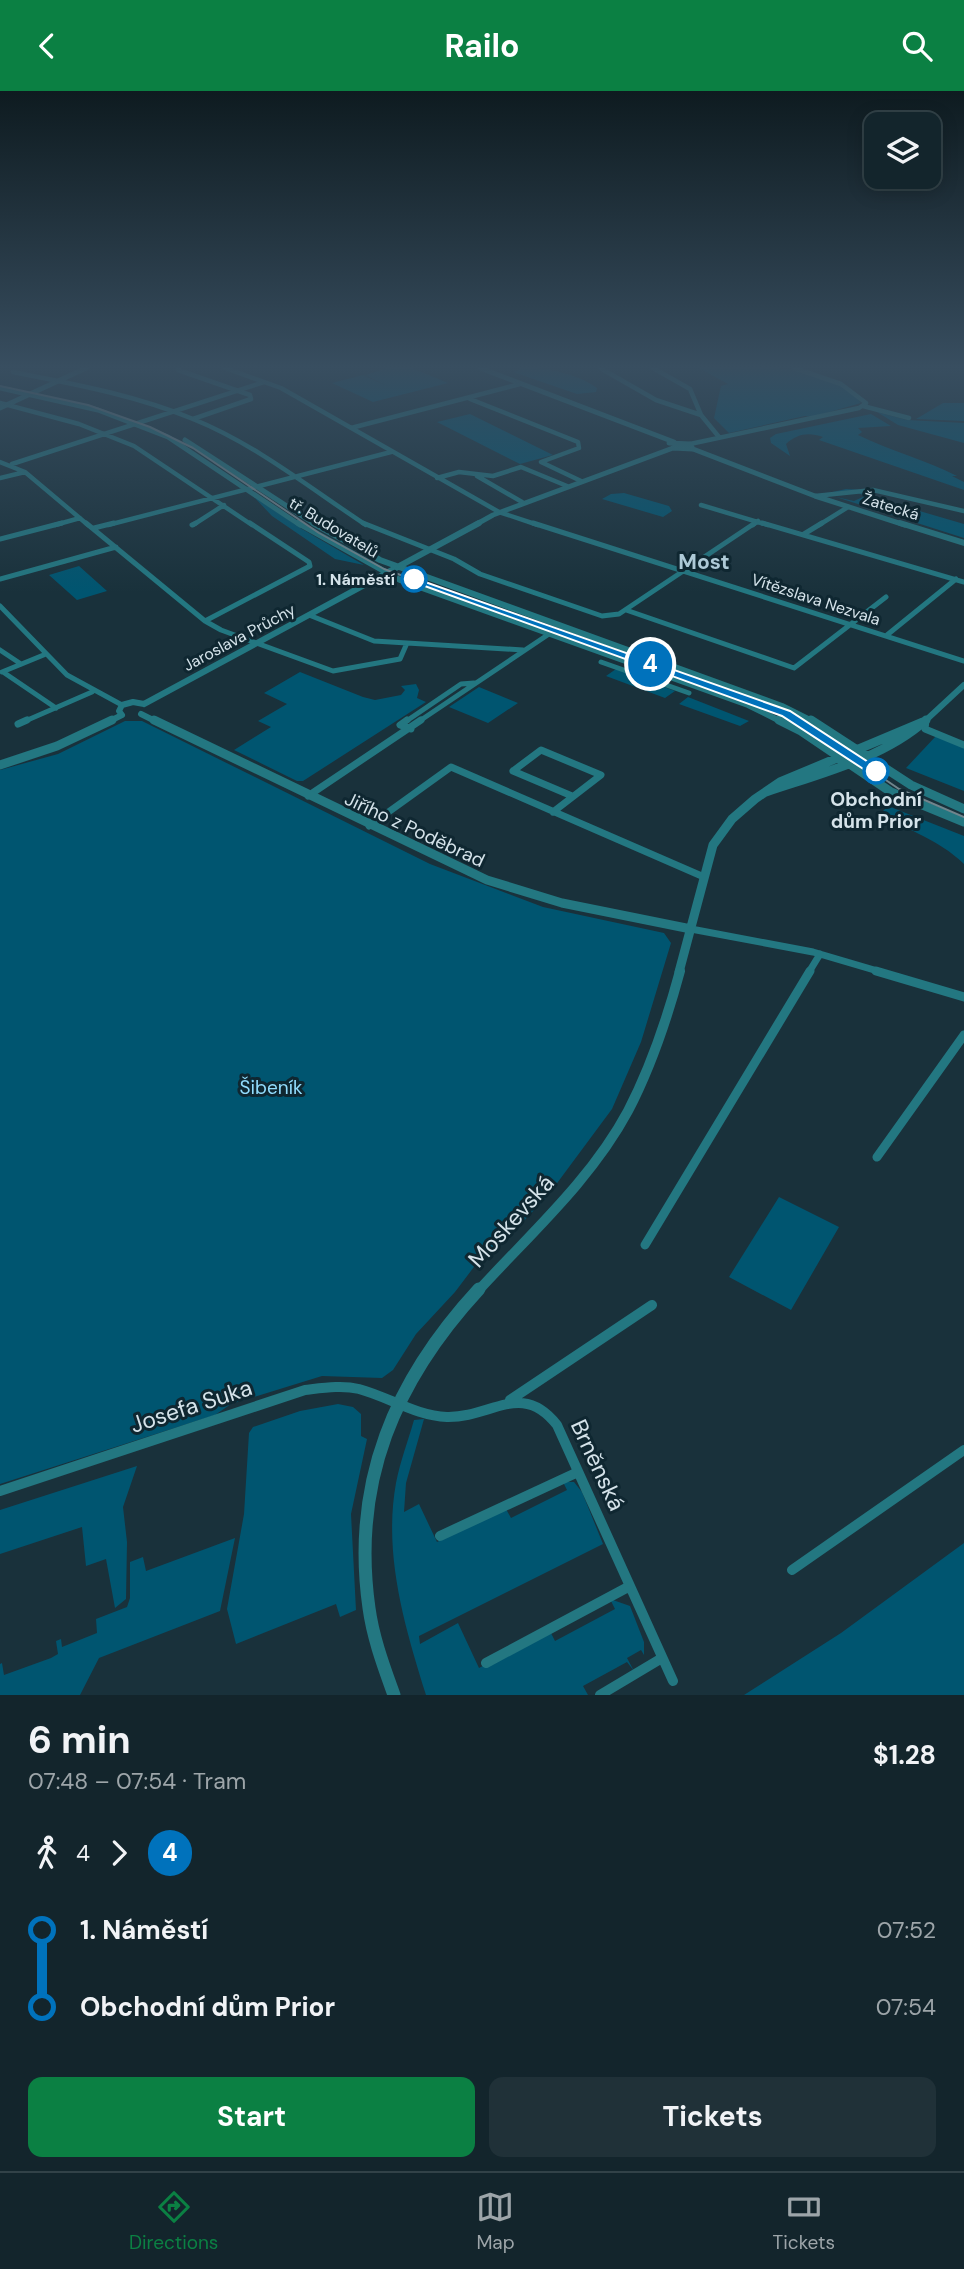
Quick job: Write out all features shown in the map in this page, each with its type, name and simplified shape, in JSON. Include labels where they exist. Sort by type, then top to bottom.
[{"type":"street","points":[[12,464],[76,443]]},
{"type":"street","points":[[126,443],[150,455],[309,562],[310,566],[304,571],[205,621]]},
{"type":"street","name":"tř. Budovatelů","points":[[176,443],[190,449],[316,534],[385,574],[748,705],[790,725],[891,792],[964,822]]},
{"type":"street","name":"tř. Budovatelů","points":[[190,443],[326,531],[397,567],[782,706],[845,742],[911,785],[964,809]]},
{"type":"street","points":[[240,443],[368,526],[454,559],[480,575],[612,617],[758,521]]},
{"type":"street","name":"Vítězslava Nezvala","points":[[375,443],[499,512],[964,661]]},
{"type":"street","points":[[578,443],[579,448],[541,462],[582,481]]},
{"type":"street","points":[[668,443],[673,445]]},
{"type":"street","points":[[691,446],[701,443]]},
{"type":"street","name":"Žatecká","points":[[673,445],[691,446],[815,496],[964,543]]},
{"type":"street","name":"Jaroslava Průchy","points":[[142,709],[254,644],[499,512],[673,445]]},
{"type":"street","points":[[94,529],[391,452]]},
{"type":"street","points":[[0,462],[12,464],[25,472],[205,621],[254,644],[279,650],[333,671],[400,659],[407,643]]},
{"type":"street","points":[[437,478],[459,472],[494,476],[521,467],[567,486]]},
{"type":"street","points":[[0,478],[25,472]]},
{"type":"street","points":[[477,476],[522,502]]},
{"type":"street","points":[[815,496],[837,489],[862,487],[889,490],[964,511]]},
{"type":"street","points":[[192,525],[224,505]]},
{"type":"street","points":[[701,505],[964,582]]},
{"type":"street","points":[[804,534],[848,507]]},
{"type":"street","points":[[0,539],[80,517]]},
{"type":"street","points":[[0,579],[116,547]]},
{"type":"street","points":[[887,635],[956,579]]},
{"type":"street","points":[[626,610],[794,668],[886,597]]},
{"type":"street","points":[[0,606],[67,675],[122,710],[142,709]]},
{"type":"street","points":[[309,615],[374,641],[524,650]]},
{"type":"street","points":[[398,737],[402,722],[461,684],[474,683],[549,633]]},
{"type":"street","points":[[0,650],[21,664]]},
{"type":"street","points":[[1,672],[46,654]]},
{"type":"street","points":[[610,655],[601,662],[689,693]]},
{"type":"street","points":[[1,672],[55,708]]},
{"type":"street","points":[[308,796],[471,689],[474,683]]},
{"type":"street","points":[[860,752],[914,732],[964,685]]},
{"type":"street","points":[[18,724],[92,692]]},
{"type":"street","points":[[0,765],[57,746],[133,702],[142,709]]},
{"type":"street","name":"Jiřího z Poděbrad","points":[[142,709],[308,796],[467,872],[539,899],[600,914],[691,929]]},
{"type":"street","points":[[924,721],[925,729],[933,734],[964,745]]},
{"type":"street","points":[[400,727],[411,729]]},
{"type":"street","points":[[845,742],[874,747]]},
{"type":"street","points":[[874,747],[877,763]]},
{"type":"street","points":[[827,748],[830,765],[859,771]]},
{"type":"street","points":[[553,811],[601,775],[541,750],[513,771],[572,796]]},
{"type":"street","name":"Moskevská","points":[[830,765],[839,757],[860,752]]},
{"type":"street","name":"Moskevská","points":[[394,1695],[369,1611],[365,1536],[368,1488],[397,1402],[420,1359],[459,1311],[584,1174],[627,1112],[655,1049],[713,845],[725,825],[764,793],[830,765],[847,762],[860,752]]},
{"type":"street","points":[[369,826],[451,767],[704,877]]},
{"type":"street","points":[[691,929],[820,954],[964,997]]},
{"type":"street","points":[[645,1245],[820,954]]},
{"type":"street","points":[[877,1157],[964,1035]]},
{"type":"street","points":[[397,1402],[436,1416],[452,1417],[469,1415],[510,1400],[652,1305]]},
{"type":"street","name":"Josefa Suka","points":[[0,1492],[305,1390],[357,1389],[397,1402]]},
{"type":"street","name":"Brněnská","points":[[510,1400],[539,1408],[552,1417],[673,1681]]},
{"type":"street","points":[[792,1570],[964,1450]]},
{"type":"street","points":[[440,1537],[578,1472]]},
{"type":"street","points":[[486,1663],[630,1586]]},
{"type":"street","points":[[600,1695],[662,1658]]},
{"type":"green space","points":[[478,443],[528,443],[553,455],[520,464]]},
{"type":"green space","points":[[771,443],[788,443],[790,456]]},
{"type":"green space","points":[[827,443],[877,443],[957,476],[952,476],[964,482],[964,490]]},
{"type":"green space","points":[[846,489],[865,490],[875,498],[964,524],[964,538],[836,497],[854,501],[865,496],[856,492],[828,493]]},
{"type":"green space","points":[[624,493],[669,506],[672,511],[663,517],[602,499],[611,494]]},
{"type":"green space","points":[[252,495],[302,529],[364,565],[335,559],[272,516]]},
{"type":"green space","points":[[79,566],[107,591],[77,600],[49,575]]},
{"type":"green space","points":[[616,669],[675,691],[665,698],[606,676]]},
{"type":"green space","points":[[300,672],[375,700],[401,695],[405,690],[401,686],[416,684],[419,690],[417,698],[426,702],[303,781],[297,781],[234,750],[271,727],[258,721],[287,704],[264,693]]},
{"type":"green space","points":[[479,687],[518,703],[488,723],[449,707]]},
{"type":"green space","points":[[688,697],[749,721],[740,726],[679,704]]},
{"type":"green space","name":"Šibeník","points":[[125,721],[142,721],[430,864],[543,907],[664,933],[671,943],[641,1042],[612,1109],[549,1194],[520,1225],[483,1255],[455,1292],[416,1334],[393,1370],[382,1378],[322,1376],[231,1404],[215,1415],[0,1484],[0,770],[58,754]]},
{"type":"green space","points":[[936,736],[964,746],[964,791],[906,768]]},
{"type":"green space","points":[[888,806],[964,836],[964,864],[944,848],[881,813]]},
{"type":"green space","points":[[779,1197],[839,1227],[791,1310],[729,1277]]},
{"type":"green space","points":[[338,1404],[353,1407],[361,1414],[361,1436],[367,1439],[351,1514],[356,1610],[340,1617],[336,1604],[236,1644],[227,1609],[244,1514],[249,1433],[253,1427],[300,1411]]},
{"type":"green space","points":[[424,1419],[406,1483],[404,1512],[419,1504],[437,1542],[506,1509],[511,1518],[567,1490],[563,1482],[574,1482],[582,1492],[603,1544],[419,1636],[420,1644],[458,1623],[479,1668],[550,1631],[555,1641],[615,1609],[610,1599],[630,1606],[644,1642],[644,1655],[641,1650],[627,1658],[634,1671],[627,1662],[583,1686],[588,1695],[426,1695],[398,1590],[392,1537],[396,1483],[400,1467],[414,1420]]},
{"type":"green space","points":[[137,1466],[123,1507],[127,1542],[126,1599],[115,1608],[106,1559],[86,1566],[82,1527],[0,1554],[0,1510]]},
{"type":"green space","points":[[235,1538],[220,1611],[99,1658],[80,1695],[0,1695],[0,1664],[2,1663],[4,1675],[51,1658],[58,1654],[56,1641],[61,1639],[62,1647],[97,1633],[96,1619],[127,1607],[130,1598],[130,1562],[143,1557],[146,1571]]},
{"type":"green space","points":[[964,1543],[964,1695],[744,1695],[841,1633]]},
{"type":"tram line","points":[[182,443],[319,533],[384,569],[770,709],[808,727],[899,789],[964,817]]},
{"type":"tram line","name":"4","points":[[414,579],[786,713],[876,771]]},
{"type":"place","name":"1. Náměstí","points":[[414,579]]},
{"type":"place","name":"Obchodní dům Prior","points":[[876,771]]},
{"type":"district","name":"Most","points":[[704,562]]}]
